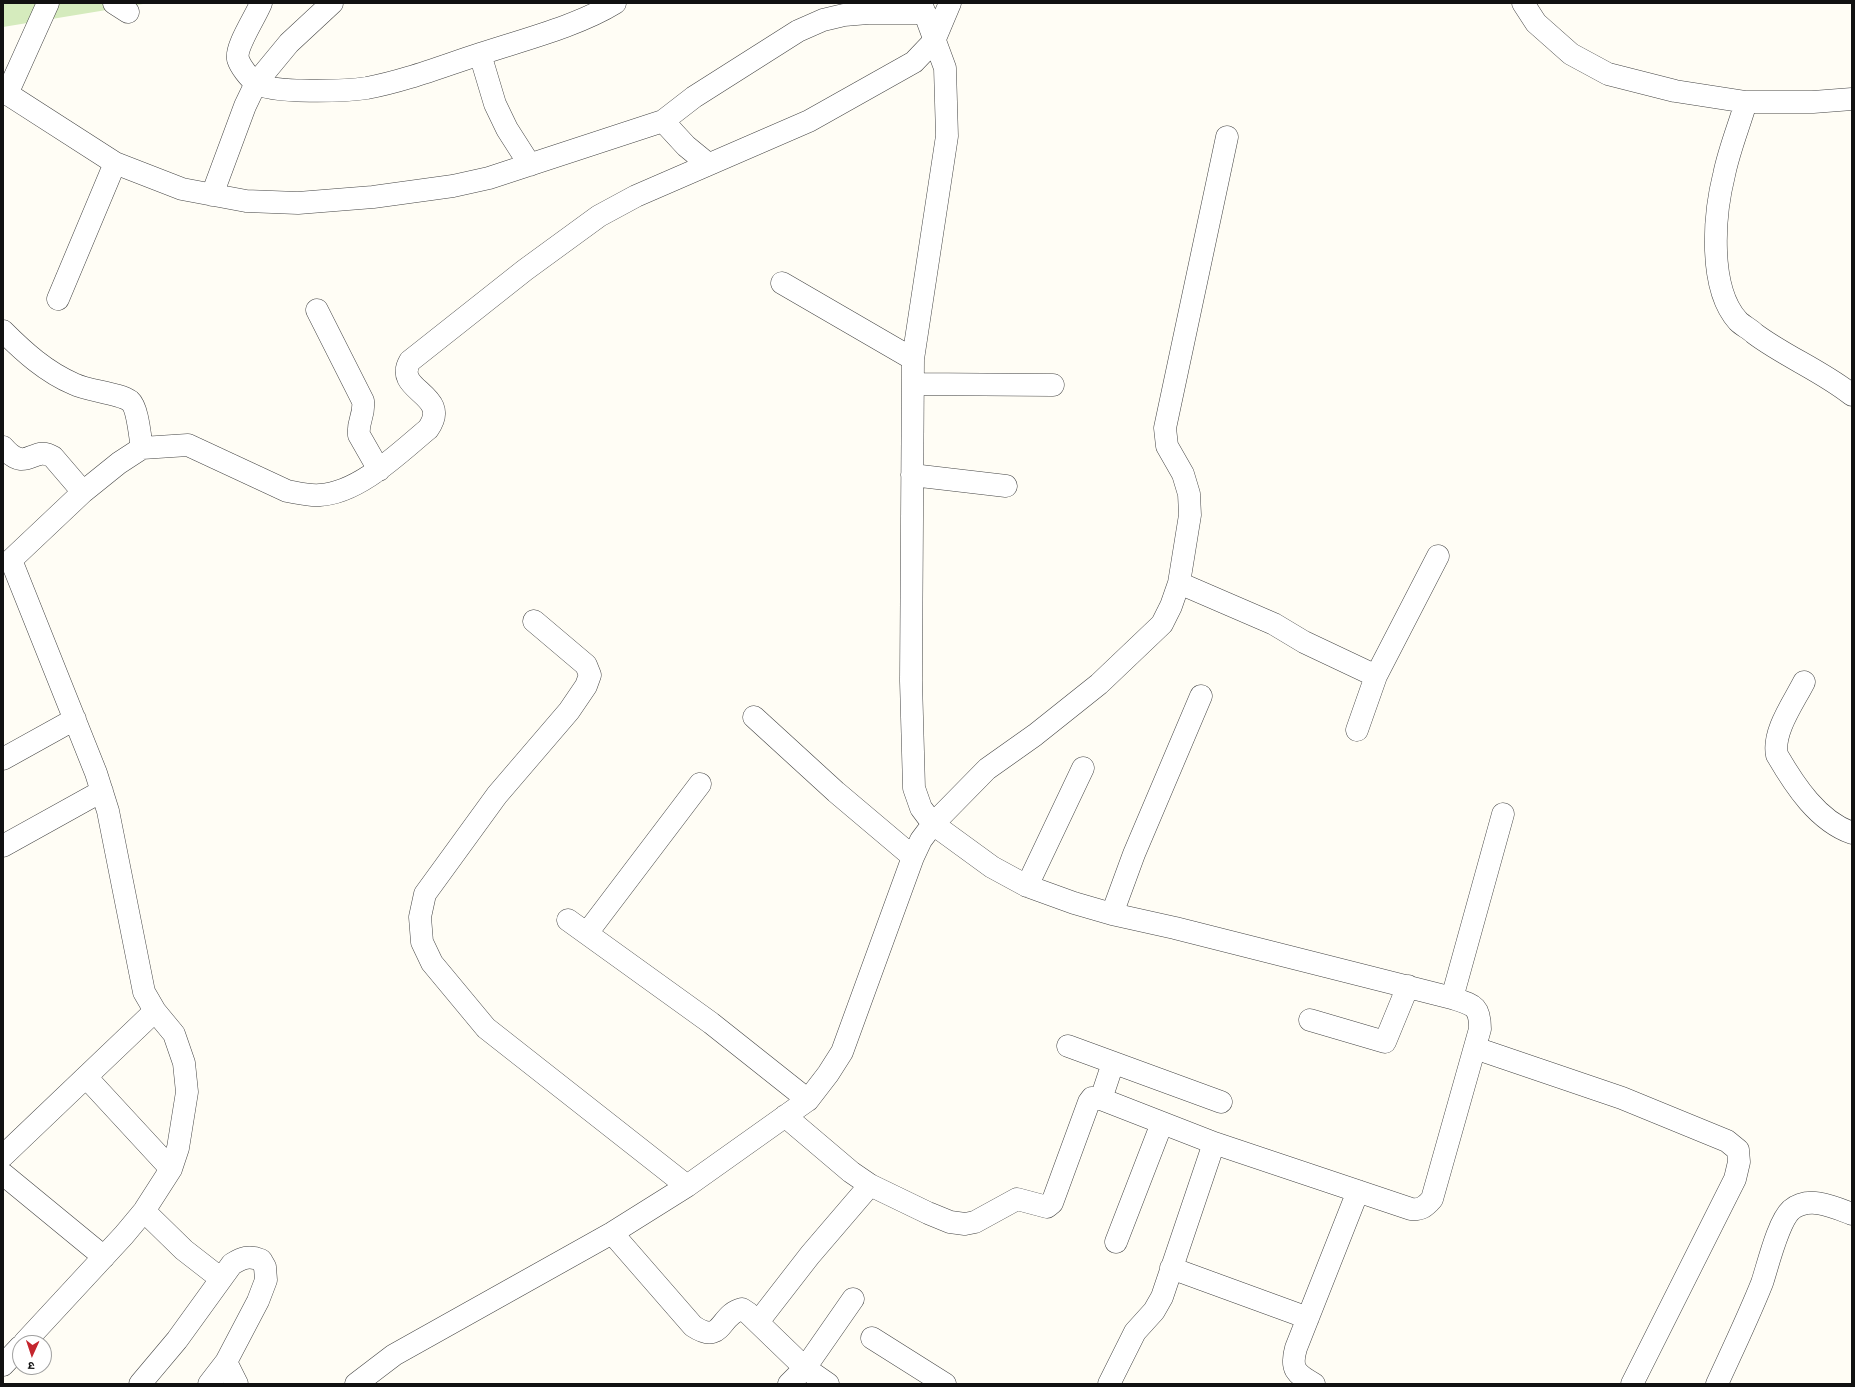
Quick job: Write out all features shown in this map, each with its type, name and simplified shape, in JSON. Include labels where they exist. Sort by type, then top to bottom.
[{"type":"street","points":[[48,3],[5,92],[115,163],[182,189],[246,201],[298,203],[373,197],[452,186],[489,178],[663,120],[694,97],[798,31],[823,20],[844,15],[923,8],[945,68],[946,136],[913,359],[910,681],[914,788],[921,808],[933,824],[992,867],[1027,886],[1074,903],[1112,914],[1175,928],[1452,998],[1474,1005],[1480,1015],[1480,1029],[1432,1199],[1426,1207],[1419,1210],[1411,1209],[1290,1170],[1214,1143],[1101,1099],[1092,1098],[1089,1102],[1052,1204],[1047,1207],[1018,1199],[975,1222],[965,1224],[950,1222],[870,1185],[851,1172],[785,1116]]},
{"type":"street","points":[[261,3],[239,48],[238,57],[242,67],[256,83],[285,90],[366,88],[394,81],[573,23],[605,9],[614,3]]},
{"type":"street","points":[[212,195],[245,106],[256,83],[289,43],[332,3]]},
{"type":"street","points":[[28,1335],[104,1257],[144,1211],[171,1169],[178,1148],[187,1092],[184,1063],[174,1034],[155,1011],[142,986],[108,811],[102,791],[75,719],[6,559],[83,492],[119,463],[142,448],[188,445],[287,490],[304,494],[320,495],[335,492],[373,475],[428,429],[434,421],[435,413],[432,405],[406,377],[405,369],[410,361],[525,270],[599,216],[636,196],[809,120],[914,62],[934,41],[950,3]]},
{"type":"street","points":[[1523,3],[1536,24],[1565,49],[1608,74],[1675,91],[1746,102],[1813,102],[1852,99]]},
{"type":"street","points":[[480,54],[495,104],[507,128],[530,165]]},
{"type":"street","points":[[1746,102],[1724,174],[1719,199],[1716,237],[1721,288],[1727,306],[1739,321],[1775,349],[1835,382],[1852,395]]},
{"type":"street","points":[[663,120],[686,146],[708,164]]},
{"type":"street","points":[[356,1384],[394,1355],[612,1233],[688,1186],[808,1100],[828,1074],[842,1052],[913,857],[921,840],[933,824],[987,769],[1035,735],[1099,684],[1145,642],[1162,624],[1171,606],[1179,583],[1190,515],[1189,494],[1183,474],[1167,446],[1165,428],[1227,138]]},
{"type":"street","points":[[58,299],[81,240],[115,163]]},
{"type":"street","points":[[782,283],[913,359]]},
{"type":"street","points":[[317,310],[363,401],[364,409],[358,429],[359,435],[378,470]]},
{"type":"street","points":[[3,331],[26,354],[53,374],[75,385],[121,397],[130,402],[134,408],[142,448]]},
{"type":"street","points":[[913,384],[1053,385]]},
{"type":"street","points":[[3,447],[15,459],[22,460],[41,454],[48,454],[54,458],[83,492]]},
{"type":"street","points":[[912,475],[1006,486]]},
{"type":"street","points":[[1357,730],[1376,676],[1438,556]]},
{"type":"street","points":[[1179,583],[1274,624],[1304,642],[1376,676]]},
{"type":"street","points":[[534,621],[586,665],[590,675],[586,686],[569,711],[497,794],[425,894],[420,917],[422,942],[432,964],[486,1028],[688,1186]]},
{"type":"street","points":[[1804,682],[1777,736],[1775,746],[1777,755],[1819,813],[1831,823],[1852,834]]},
{"type":"street","points":[[1112,914],[1134,854],[1201,696]]},
{"type":"street","points":[[754,717],[836,792],[913,857]]},
{"type":"street","points":[[3,759],[75,719]]},
{"type":"street","points":[[1027,886],[1083,768]]},
{"type":"street","points":[[587,933],[700,784]]},
{"type":"street","points":[[3,846],[102,791]]},
{"type":"street","points":[[1452,998],[1503,814]]},
{"type":"street","points":[[568,920],[711,1023],[808,1100]]},
{"type":"street","points":[[1310,1020],[1385,1042],[1408,986]]},
{"type":"street","points":[[3,1156],[155,1011]]},
{"type":"street","points":[[1068,1046],[1221,1102]]},
{"type":"street","points":[[1475,1048],[1622,1098],[1727,1141],[1738,1150],[1739,1162],[1735,1179],[1632,1384]]},
{"type":"street","points":[[1101,1099],[1113,1062]]},
{"type":"street","points":[[86,1078],[171,1169]]},
{"type":"street","points":[[1116,1242],[1162,1123]]},
{"type":"street","points":[[1109,1384],[1135,1332],[1154,1311],[1162,1298],[1214,1143]]},
{"type":"street","points":[[3,1174],[104,1257]]},
{"type":"street","points":[[758,1322],[810,1255],[870,1185]]},
{"type":"street","points":[[1314,1384],[1302,1377],[1295,1370],[1293,1360],[1358,1191]]},
{"type":"street","points":[[1717,1384],[1761,1284],[1783,1223],[1792,1210],[1808,1203],[1826,1204],[1852,1214]]},
{"type":"street","points":[[144,1211],[184,1250],[220,1278]]},
{"type":"street","points":[[612,1233],[694,1326],[701,1331],[710,1334],[717,1330],[734,1310],[742,1309],[758,1322],[805,1368],[828,1384]]},
{"type":"street","points":[[140,1384],[177,1340],[220,1278],[232,1264],[242,1258],[252,1256],[262,1260],[265,1267],[266,1280],[258,1301],[226,1362],[209,1384]]},
{"type":"street","points":[[1171,1268],[1308,1318]]},
{"type":"street","points":[[789,1384],[805,1368],[853,1299]]},
{"type":"street","points":[[872,1338],[945,1384]]},
{"type":"street","points":[[226,1362],[237,1384]]},
{"type":"green space","points":[[3,3],[149,3],[3,27]]}]
